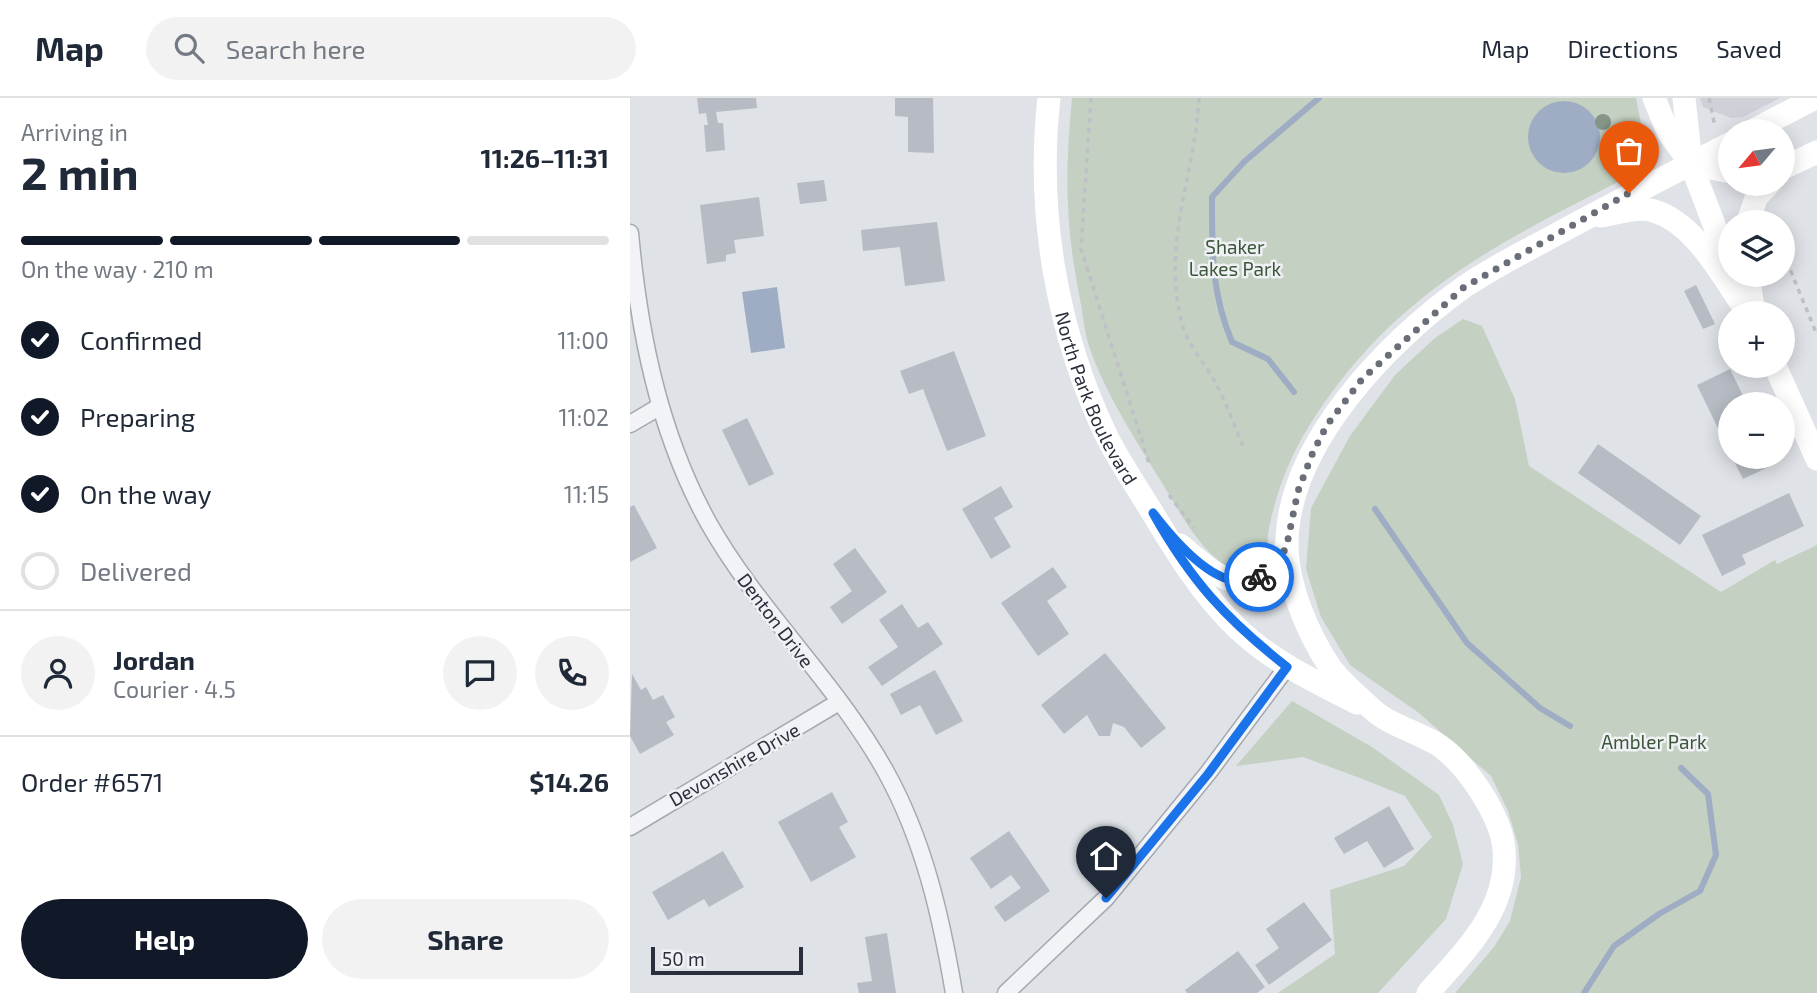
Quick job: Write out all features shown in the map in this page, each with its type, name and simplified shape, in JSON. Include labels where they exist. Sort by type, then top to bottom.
[{"type":"main road","name":"North Park Boulevard","points":[[1049,98],[1044,158],[1049,239],[1065,323],[1094,406],[1109,439],[1153,513],[1194,579],[1236,627],[1287,667],[1439,746],[1461,766],[1494,817],[1504,849],[1502,874],[1486,923],[1428,993]]},
{"type":"main road","points":[[1654,98],[1668,132],[1691,164],[1718,169]]},
{"type":"main road","points":[[1684,98],[1691,164],[1718,235]]},
{"type":"main road","points":[[1775,119],[1815,98]]},
{"type":"main road","points":[[1153,513],[1174,540],[1216,575],[1229,580],[1254,580],[1265,573],[1279,563],[1287,544],[1298,491],[1313,452],[1327,425],[1362,379],[1463,288],[1581,221],[1718,150]]},
{"type":"main road","points":[[1796,164],[1817,152]]},
{"type":"main road","points":[[1581,221],[1629,210],[1652,210],[1675,220],[1696,240],[1742,301]]},
{"type":"main road","points":[[1780,378],[1817,459]]},
{"type":"main road","points":[[1287,544],[1290,567],[1306,622],[1331,668],[1375,712]]},
{"type":"street","name":"Denton Drive","points":[[630,233],[636,306],[659,407],[708,522],[750,589],[839,702],[885,771],[908,815],[942,920],[954,993]]},
{"type":"street","points":[[630,424],[659,407]]},
{"type":"street","points":[[1006,993],[1106,898],[1208,774],[1287,667]]},
{"type":"street","name":"Devonshire Drive","points":[[630,827],[839,702]]},
{"type":"path","points":[[1091,98],[1081,249],[1152,469]]},
{"type":"path","points":[[1199,98],[1197,134],[1181,196],[1174,268],[1183,327],[1216,383],[1244,448]]},
{"type":"path","points":[[1795,281],[1817,335]]},
{"type":"path","points":[[1165,489],[1198,533]]},
{"type":"shaded area","points":[[1700,98],[1780,98],[1743,117],[1731,118],[1703,107]]},
{"type":"green space","name":"Shaker Lakes Park","points":[[1072,98],[1636,98],[1643,143],[1638,163],[1622,180],[1529,228],[1447,279],[1409,309],[1374,342],[1340,381],[1301,439],[1274,505],[1265,562],[1243,575],[1229,568],[1206,549],[1188,525],[1123,418],[1089,346],[1069,222],[1068,150]]},
{"type":"green space","name":"Ambler Park","points":[[1463,319],[1482,326],[1515,399],[1529,466],[1721,592],[1775,560],[1777,564],[1817,545],[1817,993],[1455,993],[1494,947],[1510,921],[1521,877],[1518,844],[1508,811],[1491,776],[1419,713],[1350,665],[1321,617],[1306,569],[1311,508],[1350,436],[1395,375],[1435,338]]},
{"type":"green space","points":[[1292,701],[1372,747],[1439,795],[1453,825],[1463,864],[1446,919],[1378,993],[1278,993],[1335,954],[1330,890],[1404,866],[1432,837],[1405,796],[1303,757],[1236,766]]},
{"type":"water","points":[[1564,101],[1584,107],[1594,117],[1600,137],[1594,157],[1584,167],[1564,173],[1544,167],[1534,157],[1528,137],[1534,117],[1544,107]]},
{"type":"water","points":[[777,287],[785,348],[751,353],[742,292]]},
{"type":"building","points":[[697,98],[756,98],[757,108],[716,112],[718,123],[723,123],[725,150],[706,152],[706,113],[699,114]]},
{"type":"building","points":[[895,98],[933,98],[934,153],[908,152],[908,117],[895,116]]},
{"type":"building","points":[[824,180],[827,201],[800,204],[797,183]]},
{"type":"building","points":[[759,197],[764,236],[734,240],[736,253],[726,255],[726,261],[707,264],[700,205]]},
{"type":"building","points":[[937,222],[945,281],[905,286],[900,247],[863,251],[861,230]]},
{"type":"building","points":[[1696,285],[1715,324],[1703,329],[1684,291]]},
{"type":"building","points":[[954,351],[986,436],[947,451],[923,389],[909,394],[900,371]]},
{"type":"building","points":[[1718,375],[1718,378],[1734,378],[1741,392],[1718,392],[1718,428],[1697,385]]},
{"type":"building","points":[[747,418],[774,474],[749,486],[722,430]]},
{"type":"building","points":[[1598,444],[1701,516],[1680,545],[1578,473]]},
{"type":"building","points":[[1738,469],[1764,469],[1743,479]]},
{"type":"building","points":[[1001,486],[1013,507],[994,518],[1011,547],[991,559],[962,509]]},
{"type":"building","points":[[1789,493],[1804,526],[1742,555],[1746,564],[1722,576],[1702,535]]},
{"type":"building","points":[[634,505],[657,548],[630,562],[630,507]]},
{"type":"building","points":[[855,548],[887,592],[842,624],[830,607],[852,591],[833,564]]},
{"type":"building","points":[[1053,567],[1067,587],[1047,601],[1069,634],[1038,656],[1001,603]]},
{"type":"building","points":[[902,604],[918,628],[928,622],[943,644],[882,686],[868,667],[898,647],[879,620]]},
{"type":"building","points":[[1105,653],[1166,728],[1141,748],[1124,727],[1113,723],[1110,736],[1099,736],[1087,715],[1064,734],[1041,705]]},
{"type":"building","points":[[935,670],[963,721],[936,735],[920,705],[901,715],[890,694]]},
{"type":"building","points":[[632,674],[641,690],[646,687],[653,700],[663,695],[675,717],[666,722],[674,735],[640,754],[630,736]]},
{"type":"building","points":[[832,792],[848,822],[839,827],[856,857],[811,882],[778,822]]},
{"type":"building","points":[[1389,806],[1414,849],[1384,868],[1367,841],[1344,854],[1334,838]]},
{"type":"building","points":[[1009,831],[1050,891],[1005,922],[994,907],[1021,888],[1011,875],[991,889],[970,858]]},
{"type":"building","points":[[723,851],[744,887],[709,907],[704,899],[668,920],[652,892]]},
{"type":"building","points":[[1304,902],[1332,940],[1269,985],[1255,965],[1279,948],[1266,929]]},
{"type":"building","points":[[887,933],[896,993],[859,993],[857,983],[872,981],[865,937]]},
{"type":"building","points":[[1238,951],[1265,987],[1257,993],[1187,993],[1185,990]]},
{"type":"waterway","points":[[1294,392],[1268,359],[1232,342],[1216,288],[1212,197],[1245,161],[1319,98]]},
{"type":"waterway","points":[[1375,509],[1467,643],[1540,708],[1570,726]]},
{"type":"waterway","points":[[1584,993],[1614,946],[1659,914],[1700,891],[1716,855],[1708,794],[1681,768]]},
{"type":"way so far","points":[[1259,577],[1279,563],[1287,544],[1298,491],[1313,452],[1327,425],[1362,379],[1463,288],[1629,193]]},
{"type":"route","points":[[1106,898],[1208,774],[1287,667],[1236,627],[1194,579],[1173,550],[1153,513],[1174,540],[1216,575],[1241,582],[1259,577]]}]
